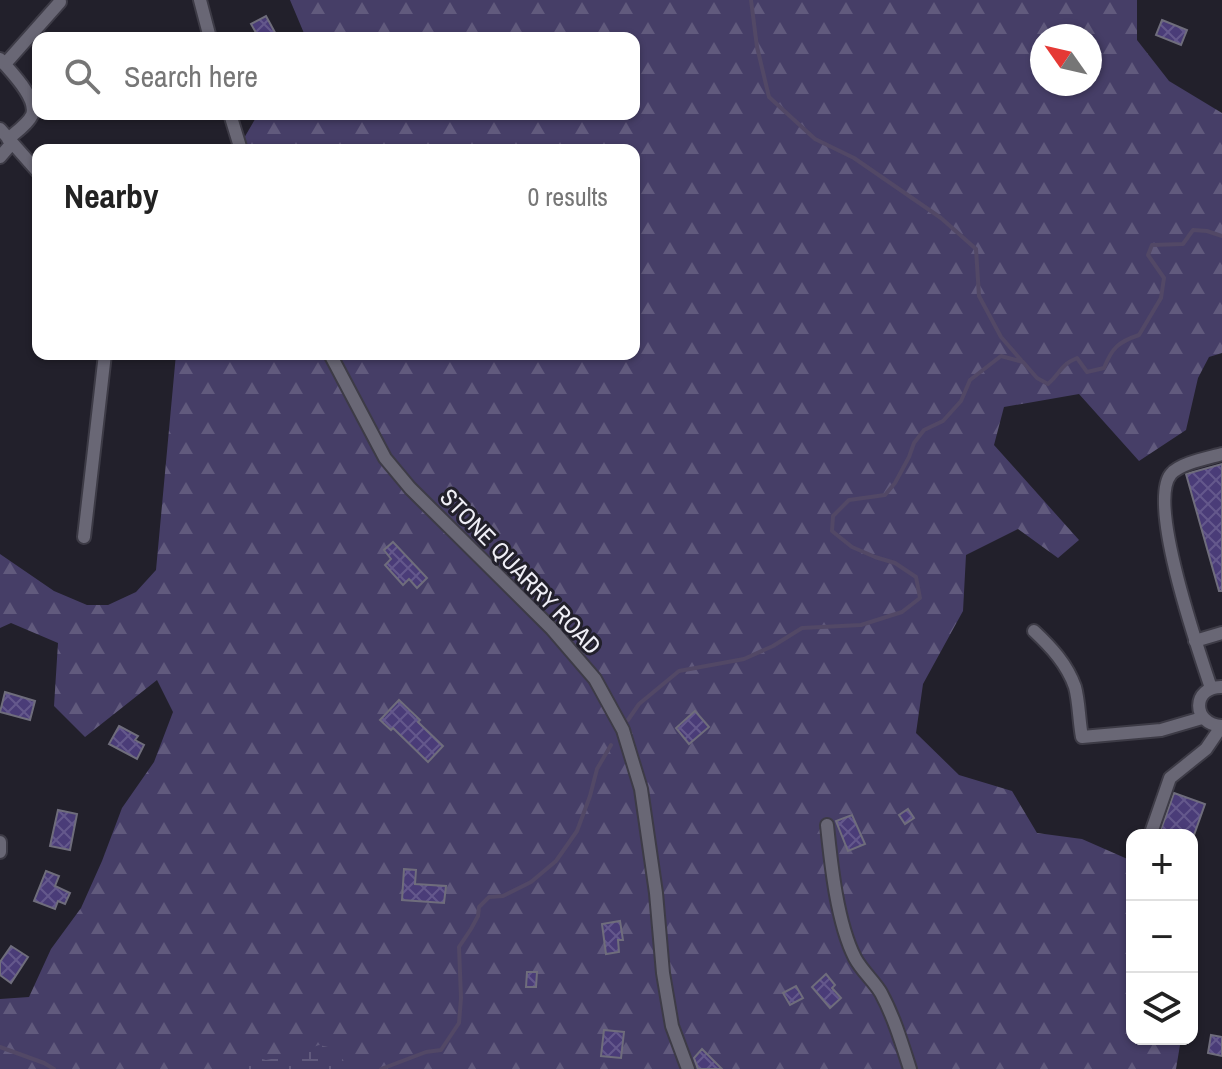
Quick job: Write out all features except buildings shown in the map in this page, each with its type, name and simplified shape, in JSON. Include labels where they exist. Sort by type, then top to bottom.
[{"type":"street","points":[[200,0],[208,32]]},
{"type":"street","points":[[32,102],[2,62],[60,2]]},
{"type":"street","points":[[0,157],[7,137],[30,119],[32,109]]},
{"type":"street","points":[[232,120],[239,144]]},
{"type":"street","points":[[7,137],[32,165]]},
{"type":"street","points":[[84,537],[104,360]]},
{"type":"street","name":"STONE QUARRY ROAD","points":[[333,360],[385,458],[410,488],[552,629],[595,679],[623,730],[641,789],[672,1026],[688,1069]]},
{"type":"street","points":[[1152,829],[1170,778],[1206,749],[1221,726],[1210,725],[1202,718],[1199,708],[1200,698],[1207,690],[1217,688],[1188,621],[1165,519],[1165,488],[1172,472],[1179,467],[1222,454]]},
{"type":"street","points":[[1034,631],[1053,650],[1076,689],[1082,737],[1161,730],[1202,718]]},
{"type":"street","points":[[1195,641],[1222,633]]},
{"type":"street","points":[[827,825],[843,925],[855,958],[881,993],[910,1069]]},
{"type":"street","points":[[0,842],[0,852]]},
{"type":"green space","points":[[290,0],[1137,0],[1137,40],[1169,81],[1222,113],[1222,353],[1209,357],[1198,378],[1186,430],[1139,461],[1079,394],[1004,407],[994,445],[1079,540],[1058,558],[1018,529],[966,555],[963,611],[923,684],[916,733],[959,775],[1012,791],[1037,833],[1082,839],[1126,858],[1126,1045],[1180,1045],[1176,1069],[0,1069],[0,999],[29,997],[51,949],[81,908],[122,808],[154,762],[173,712],[157,680],[85,737],[54,706],[58,643],[11,623],[0,628],[0,554],[54,591],[87,605],[108,605],[136,592],[156,570],[175,360],[640,360],[640,144],[241,144],[255,120],[640,120],[640,32],[303,32]]},
{"type":"green space","points":[[319,1045],[337,1049],[348,1069],[233,1069],[234,1064],[255,1057],[266,1060]]},
{"type":"waterway","points":[[751,0],[757,47],[769,97],[815,139],[854,158],[941,218],[976,249],[979,296],[1001,337],[1021,360]]},
{"type":"waterway","points":[[628,720],[639,704],[679,671],[744,659],[802,628],[861,625],[902,612],[920,598],[916,577],[895,563],[852,547],[832,531],[833,516],[849,500],[885,495],[895,483],[914,443],[924,430],[943,421],[961,401],[970,380],[1001,356],[1023,362],[1037,378],[1048,384],[1064,366],[1077,358],[1087,372],[1104,368],[1117,347],[1139,335],[1161,298],[1164,278],[1148,255],[1152,245],[1183,244],[1193,230],[1222,236]]},
{"type":"waterway","points":[[381,1069],[426,1052],[441,1050],[459,1023],[459,947],[478,916],[479,907],[489,897],[503,896],[531,882],[556,861],[577,831],[597,769],[611,745]]},
{"type":"waterway","points":[[0,1047],[54,1069]]}]
